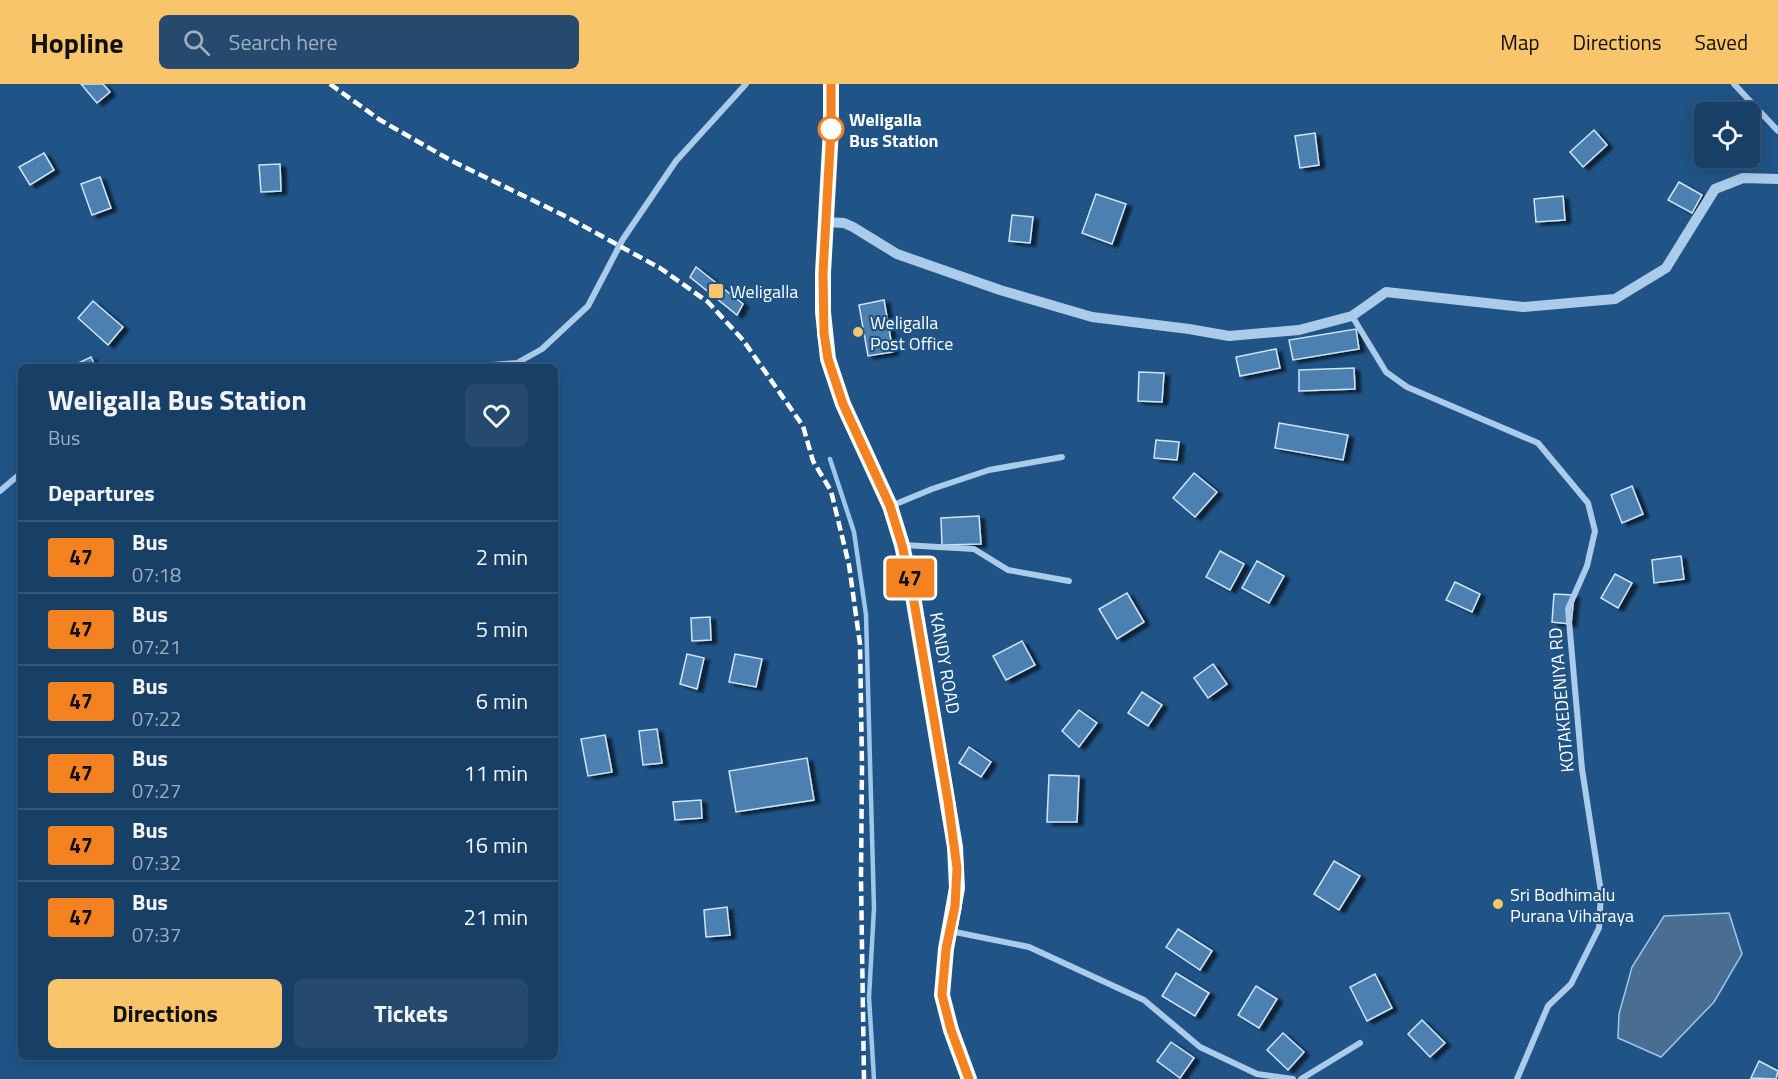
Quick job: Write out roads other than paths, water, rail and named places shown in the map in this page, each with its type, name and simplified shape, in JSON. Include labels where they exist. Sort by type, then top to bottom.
[{"type":"highway","name":"KANDY ROAD","points":[[831,84],[823,312],[828,359],[843,404],[890,506],[912,590],[955,847],[957,888],[942,982],[942,995],[951,1030],[969,1079]]},
{"type":"street","points":[[504,364],[517,363],[542,349],[588,306],[623,239],[676,160],[746,84]]},
{"type":"street","points":[[1734,84],[1778,131]]},
{"type":"street","points":[[826,222],[844,223],[853,227],[897,255],[1000,290],[1092,317],[1229,336],[1299,330],[1352,316],[1386,292],[1522,307],[1615,299],[1666,268],[1715,189],[1743,178],[1778,179]]},
{"type":"street","name":"KOTAKEDENIYA RD","points":[[1352,316],[1386,372],[1407,387],[1538,443],[1588,503],[1595,531],[1587,566],[1568,609],[1582,769],[1601,892],[1599,928],[1571,984],[1548,1006],[1517,1079]]},
{"type":"street","points":[[890,506],[989,470],[1062,457]]},
{"type":"street","points":[[0,491],[18,476]]},
{"type":"street","points":[[902,545],[974,549],[1008,570],[1069,581]]},
{"type":"street","points":[[950,931],[1029,947],[1144,1000],[1200,1047],[1257,1074],[1293,1079]]},
{"type":"street","points":[[1301,1079],[1360,1043]]},
{"type":"water","points":[[1729,913],[1742,954],[1714,1002],[1661,1057],[1618,1038],[1619,1014],[1632,967],[1664,916]]},
{"type":"waterway","points":[[830,459],[854,532],[866,615],[874,908],[869,997],[874,1079]]},
{"type":"railway","points":[[330,84],[380,120],[452,161],[563,215],[660,268],[708,302],[743,340],[803,426],[813,461],[831,491],[849,565],[860,644],[864,1079]]},
{"type":"place","name":"Weligalla Bus Station","points":[[831,129]]},
{"type":"place","name":"Weligalla","points":[[716,291]]},
{"type":"place","name":"Weligalla Post Office","points":[[858,332]]},
{"type":"place","name":"Sri Bodhimalu Purana Viharaya","points":[[1498,904]]}]
